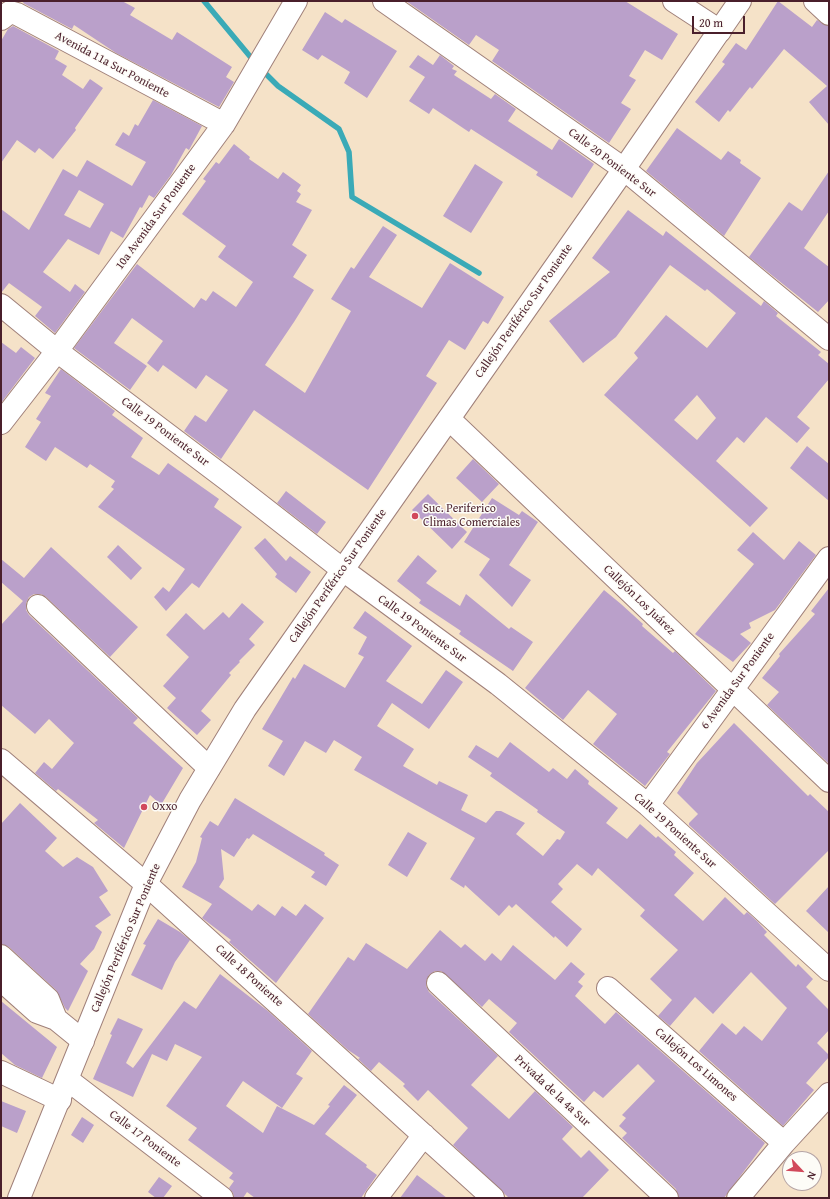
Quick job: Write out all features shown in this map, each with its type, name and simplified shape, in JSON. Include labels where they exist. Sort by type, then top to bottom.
[{"type":"street","name":"10a Avenida Sur Poniente","points":[[1,423],[57,351],[224,124],[296,1]]},
{"type":"street","name":"Calle 20 Poniente Sur","points":[[384,1],[624,169],[829,339]]},
{"type":"street","points":[[674,1],[720,31]]},
{"type":"street","name":"Callejón Periférico Sur Poniente","points":[[18,1198],[60,1100],[146,884],[190,800],[209,768],[245,709],[740,1]]},
{"type":"street","points":[[815,1],[829,14]]},
{"type":"street","name":"Avenida 11a Sur Poniente","points":[[1,19],[10,12],[17,14],[224,124]]},
{"type":"street","name":"Calle 19 Poniente Sur","points":[[1,305],[57,351],[229,481],[343,570],[498,684],[648,806],[829,970]]},
{"type":"street","name":"Callejón Los Juárez","points":[[449,419],[829,781]]},
{"type":"street","name":"6 Avenida Sur Poniente","points":[[648,806],[829,558]]},
{"type":"street","points":[[38,606],[209,768]]},
{"type":"street","name":"Calle 18 Poniente","points":[[1,760],[146,884],[493,1198]]},
{"type":"street","points":[[1,956],[48,999],[56,1019]]},
{"type":"street","points":[[1,980],[37,1012],[56,1019],[83,1041]]},
{"type":"street","name":"Privada de la 4a Sur","points":[[438,983],[667,1198]]},
{"type":"street","name":"Callejón Los Limones","points":[[608,988],[784,1143]]},
{"type":"street","points":[[1,1072],[60,1100]]},
{"type":"street","name":"Calle 17 Poniente","points":[[68,1080],[222,1198]]},
{"type":"street","points":[[738,1198],[784,1143],[829,1094]]},
{"type":"street","points":[[376,1198],[424,1135]]},
{"type":"building","points":[[24,1],[122,1],[135,8],[130,15],[172,40],[177,32],[232,67],[226,77],[234,82],[219,107],[116,53],[74,25],[72,29],[23,3]]},
{"type":"building","points":[[406,1],[625,1],[678,34],[662,60],[645,50],[629,76],[636,80],[621,103],[631,109],[609,143],[492,61],[499,50],[476,35],[469,45]]},
{"type":"building","points":[[778,1],[812,27],[817,20],[829,26],[829,125],[809,102],[827,86],[784,49],[752,89],[750,87],[730,112],[728,110],[719,122],[695,102],[725,64],[722,62],[736,43],[746,50]]},
{"type":"building","points":[[325,12],[342,23],[345,19],[397,51],[367,98],[344,83],[350,72],[322,55],[318,60],[302,50]]},
{"type":"building","points":[[13,26],[59,51],[55,59],[67,66],[62,75],[83,89],[90,79],[103,88],[75,128],[76,130],[53,159],[39,148],[35,153],[17,140],[1,163],[1,41],[8,29]]},
{"type":"building","points":[[418,55],[433,65],[440,55],[454,66],[452,69],[457,71],[454,75],[491,99],[495,94],[516,109],[508,121],[552,150],[559,139],[594,164],[572,198],[536,175],[538,172],[471,129],[469,132],[433,108],[429,114],[409,101],[425,77],[409,67]]},
{"type":"building","points":[[153,100],[202,126],[189,150],[186,148],[171,175],[154,198],[149,195],[142,208],[140,207],[123,238],[111,231],[99,255],[68,239],[43,272],[70,292],[75,284],[85,292],[55,333],[35,316],[42,307],[9,283],[1,293],[1,209],[29,230],[63,169],[77,177],[87,160],[132,186],[146,162],[115,145],[123,132],[129,136],[135,124],[138,126]],"holes":[[[79,190],[104,204],[90,228],[64,215]]]},
{"type":"building","points":[[677,128],[721,160],[728,151],[741,160],[740,163],[761,178],[724,236],[646,171]]},
{"type":"building","points":[[234,144],[250,157],[249,159],[278,179],[283,172],[301,185],[297,191],[301,194],[296,202],[312,210],[292,245],[307,255],[293,277],[314,290],[265,365],[305,393],[351,311],[331,299],[351,267],[354,269],[383,226],[397,235],[369,277],[422,308],[450,263],[504,297],[488,324],[483,321],[465,350],[449,340],[426,376],[437,383],[368,490],[254,410],[221,459],[184,431],[195,415],[206,422],[228,390],[206,375],[196,389],[163,365],[158,372],[147,363],[163,341],[132,318],[114,343],[147,366],[130,390],[74,348],[137,264],[194,308],[201,298],[206,301],[213,291],[236,307],[253,282],[218,257],[226,246],[182,214],[206,181],[203,179],[216,162],[219,164]]},
{"type":"building","points":[[475,164],[503,182],[471,233],[443,216]]},
{"type":"building","points":[[829,171],[829,211],[804,248],[829,267],[829,300],[818,312],[749,257],[789,202],[802,211]]},
{"type":"building","points":[[628,210],[663,236],[666,231],[761,306],[764,301],[778,313],[776,316],[821,352],[818,355],[829,364],[829,379],[797,417],[810,428],[797,443],[766,417],[744,443],[737,437],[716,461],[768,508],[750,527],[604,395],[638,358],[634,353],[666,315],[707,348],[736,313],[707,289],[705,291],[670,265],[616,337],[583,363],[549,321],[610,272],[592,258]],"holes":[[[697,395],[716,418],[697,440],[674,420]]]},
{"type":"building","points":[[1,342],[16,353],[21,347],[35,358],[1,403]]},
{"type":"building","points":[[61,369],[115,411],[112,415],[143,438],[131,457],[159,475],[168,463],[219,499],[214,507],[242,527],[199,588],[192,583],[166,611],[154,597],[163,587],[169,592],[185,569],[98,507],[114,489],[111,487],[115,481],[90,464],[87,468],[55,447],[46,461],[25,447],[41,422],[36,419],[51,396],[45,393]]},
{"type":"building","points":[[807,446],[829,464],[829,501],[790,468]]},
{"type":"building","points":[[473,459],[499,484],[482,502],[456,478]]},
{"type":"building","points":[[286,491],[326,522],[317,534],[277,503]]},
{"type":"building","points":[[428,494],[467,532],[452,549],[412,510]]},
{"type":"building","points":[[492,498],[519,515],[522,511],[538,522],[509,565],[531,580],[512,607],[479,575],[490,559],[464,542]]},
{"type":"building","points":[[753,532],[784,560],[799,541],[816,555],[775,610],[749,623],[751,628],[740,634],[751,643],[733,662],[695,634],[754,564],[737,550]]},
{"type":"building","points":[[265,538],[286,561],[290,556],[311,572],[296,593],[275,577],[277,574],[254,548]]},
{"type":"building","points":[[118,545],[142,568],[131,580],[107,557]]},
{"type":"building","points":[[51,547],[138,627],[110,657],[41,594],[34,594],[29,597],[26,603],[26,610],[29,615],[138,718],[133,723],[183,768],[161,805],[150,795],[124,848],[94,823],[98,820],[58,789],[56,791],[35,773],[44,762],[52,769],[74,743],[49,719],[35,734],[1,705],[1,625],[23,601],[1,582],[1,559],[24,578]]},
{"type":"building","points":[[418,555],[437,571],[426,583],[460,606],[466,594],[509,629],[511,627],[533,642],[513,671],[459,634],[461,631],[419,603],[421,600],[397,581]]},
{"type":"building","points":[[829,588],[829,764],[767,705],[779,692],[762,678],[780,656],[779,654],[815,614],[811,611]]},
{"type":"building","points":[[604,590],[673,653],[675,651],[716,691],[667,752],[670,754],[645,786],[593,744],[617,714],[588,690],[563,720],[525,688]]},
{"type":"building","points":[[242,603],[264,622],[249,639],[255,645],[229,673],[231,675],[201,711],[211,720],[197,735],[167,708],[176,698],[163,686],[189,657],[166,635],[186,613],[204,630],[223,612],[229,618]]},
{"type":"building","points":[[365,611],[412,646],[386,681],[422,704],[446,670],[463,682],[429,729],[392,703],[377,726],[414,749],[403,766],[437,785],[439,781],[468,795],[461,810],[486,823],[496,811],[501,811],[525,823],[516,834],[543,856],[557,839],[560,840],[565,832],[537,812],[538,810],[490,776],[492,773],[468,757],[476,745],[498,758],[510,742],[549,772],[553,768],[567,779],[575,769],[589,781],[588,784],[618,808],[606,823],[627,839],[640,824],[656,838],[658,836],[676,852],[674,855],[694,873],[674,895],[703,921],[725,897],[744,915],[747,912],[757,921],[767,932],[764,935],[796,967],[798,964],[813,979],[806,987],[829,1010],[829,1030],[817,1043],[829,1055],[829,1057],[806,1083],[814,1090],[783,1126],[699,1051],[722,1023],[736,1035],[744,1026],[762,1041],[787,1008],[751,972],[713,1014],[695,997],[670,1026],[658,1016],[672,1000],[650,979],[678,950],[640,916],[645,910],[598,868],[592,876],[577,864],[558,884],[563,889],[551,902],[582,929],[567,947],[555,936],[554,938],[516,904],[512,908],[509,905],[499,916],[465,885],[464,888],[450,879],[475,838],[354,770],[362,757],[334,740],[326,753],[305,741],[284,776],[268,766],[283,741],[262,729],[293,677],[295,679],[304,664],[345,688],[364,657],[358,654],[367,637],[353,628]]},
{"type":"building","points":[[734,723],[808,796],[810,794],[829,812],[829,850],[775,904],[689,825],[689,823],[698,814],[677,793],[697,763]]},
{"type":"building","points":[[235,798],[325,853],[324,855],[339,865],[326,886],[311,877],[315,872],[253,834],[249,839],[247,838],[234,857],[221,849],[224,879],[219,887],[252,911],[258,904],[275,916],[282,906],[296,916],[305,904],[324,918],[276,983],[229,942],[231,940],[202,918],[212,904],[182,887],[196,862],[202,838],[200,837],[210,821],[218,826]]},
{"type":"building","points":[[20,803],[57,838],[45,851],[63,867],[77,857],[93,867],[108,891],[99,897],[111,915],[95,926],[102,932],[94,949],[80,964],[88,971],[68,1011],[56,990],[9,947],[1,944],[1,824]]},
{"type":"building","points":[[408,832],[427,843],[407,877],[388,865]]},
{"type":"building","points":[[829,886],[829,933],[806,911]]},
{"type":"building","points":[[158,919],[180,932],[190,940],[175,962],[162,990],[131,975],[146,945],[143,944]]},
{"type":"building","points":[[440,930],[461,948],[465,944],[485,961],[492,953],[501,961],[513,945],[555,980],[571,962],[585,974],[578,982],[583,986],[575,996],[605,1024],[616,1012],[765,1143],[724,1198],[679,1198],[676,1189],[622,1138],[627,1133],[619,1126],[626,1118],[622,1115],[655,1081],[638,1064],[603,1098],[594,1091],[584,1102],[509,1032],[517,1023],[489,999],[482,1007],[441,971],[435,971],[429,975],[426,981],[426,986],[429,992],[498,1056],[471,1085],[509,1119],[535,1091],[573,1127],[562,1139],[581,1158],[589,1150],[609,1170],[582,1198],[509,1198],[453,1145],[468,1128],[428,1090],[418,1101],[403,1086],[405,1084],[379,1062],[371,1071],[358,1059],[360,1058],[348,1050],[308,1014],[348,957],[354,961],[366,943],[407,969]]},
{"type":"building","points":[[220,974],[268,1011],[312,1051],[296,1074],[303,1078],[282,1108],[243,1081],[226,1106],[263,1133],[277,1106],[314,1125],[330,1106],[328,1105],[344,1085],[357,1095],[325,1134],[367,1165],[366,1167],[377,1175],[361,1198],[255,1198],[247,1192],[243,1198],[234,1198],[233,1193],[229,1188],[234,1181],[229,1178],[233,1173],[188,1140],[197,1128],[166,1106],[202,1057],[175,1044],[167,1061],[152,1054],[133,1097],[93,1079],[112,1035],[110,1034],[118,1018],[143,1029],[126,1063],[133,1068],[184,1001],[196,1009]]},
{"type":"building","points":[[1,1001],[57,1047],[42,1078],[15,1065],[1,1053]]},
{"type":"building","points":[[1,1101],[26,1111],[17,1133],[1,1126]]},
{"type":"building","points":[[82,1117],[94,1125],[83,1143],[71,1135]]},
{"type":"building","points":[[417,1175],[447,1198],[400,1198]]},
{"type":"building","points":[[159,1177],[172,1186],[163,1198],[156,1198],[148,1192]]},
{"type":"waterway","points":[[204,1],[253,60]]},
{"type":"waterway","points":[[266,74],[278,86],[339,129],[349,152],[352,197],[479,273]]},
{"type":"place","name":"Suc. Periferico Climas Comerciales","points":[[415,516]]},
{"type":"place","name":"Oxxo","points":[[144,807]]}]
